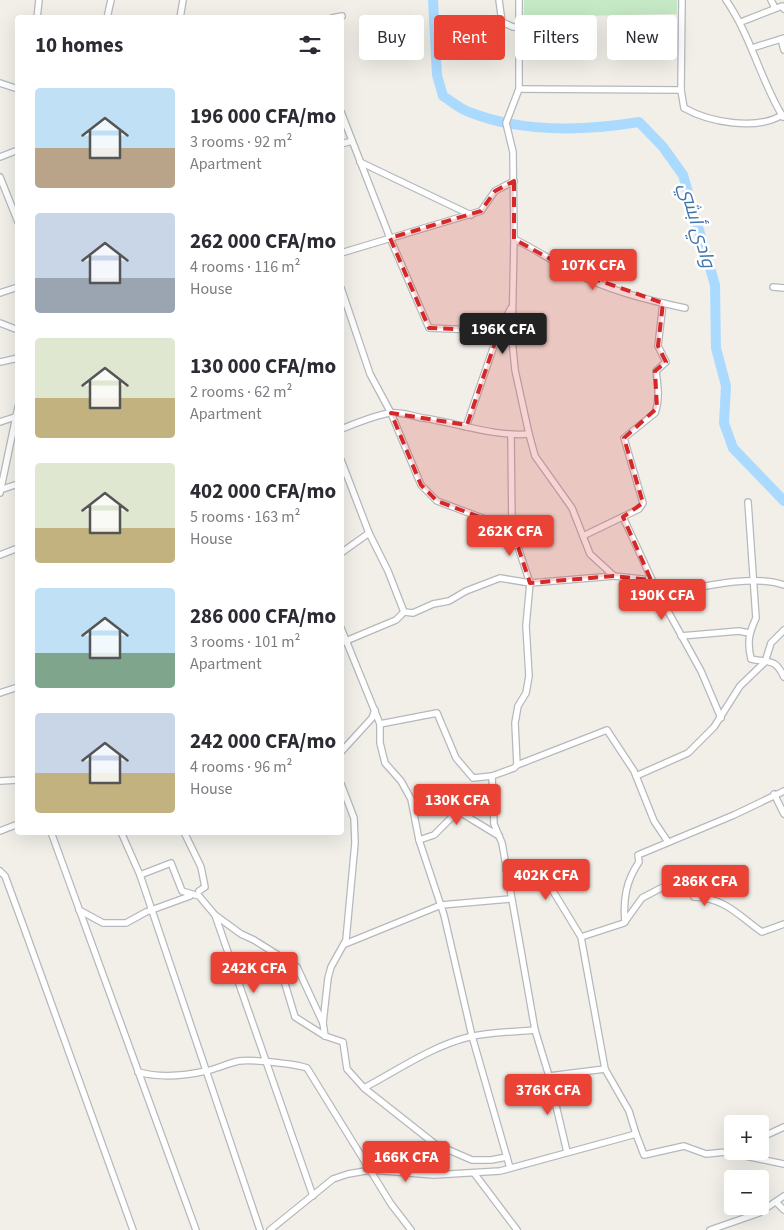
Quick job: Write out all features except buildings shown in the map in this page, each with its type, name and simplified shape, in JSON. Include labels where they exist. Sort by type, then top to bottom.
[{"type":"street","points":[[37,15],[39,0]]},
{"type":"street","points":[[108,15],[111,0]]},
{"type":"street","points":[[180,15],[183,0]]},
{"type":"street","points":[[499,0],[502,22],[515,27]]},
{"type":"street","points":[[519,0],[519,15]]},
{"type":"street","points":[[682,0],[681,90],[684,108],[738,124],[762,124],[782,113],[768,90],[741,22],[726,0]]},
{"type":"street","points":[[771,0],[776,8]]},
{"type":"street","points":[[741,22],[782,6],[784,9]]},
{"type":"street","points":[[752,48],[783,39],[784,50]]},
{"type":"street","points":[[519,60],[519,89],[506,123],[513,152],[514,239],[512,306],[515,370],[535,456],[572,508],[590,554],[614,576]]},
{"type":"street","points":[[0,83],[15,88]]},
{"type":"street","points":[[519,89],[681,90]]},
{"type":"street","points":[[344,120],[390,238],[429,328],[498,330]]},
{"type":"street","points":[[344,143],[352,141]]},
{"type":"street","points":[[0,157],[15,151]]},
{"type":"street","points":[[360,162],[471,215]]},
{"type":"street","points":[[0,177],[15,214]]},
{"type":"street","points":[[344,253],[481,211],[495,191],[514,181]]},
{"type":"street","points":[[514,239],[580,275],[631,294],[685,308]]},
{"type":"street","points":[[0,293],[15,287]]},
{"type":"street","points":[[773,287],[784,288]]},
{"type":"street","points":[[344,297],[370,374],[391,413],[421,485],[426,492],[438,501],[512,529]]},
{"type":"street","points":[[583,536],[639,509],[643,503],[624,438],[655,414],[657,408],[656,371],[666,362],[658,346],[663,303]]},
{"type":"street","points":[[466,427],[498,330],[512,306]]},
{"type":"street","points":[[0,323],[15,329]]},
{"type":"street","points":[[0,362],[15,359]]},
{"type":"street","points":[[344,428],[391,413],[443,420],[466,427],[502,432],[510,436],[530,434]]},
{"type":"street","points":[[0,422],[15,416]]},
{"type":"street","points":[[0,491],[15,421]]},
{"type":"street","points":[[510,436],[512,529],[530,583],[526,626],[529,676],[526,693],[518,706],[515,723],[517,765]]},
{"type":"street","points":[[344,468],[369,533],[388,571],[404,612]]},
{"type":"street","points":[[0,491],[15,485]]},
{"type":"street","points":[[748,502],[756,618],[749,633],[747,643],[751,659],[774,662],[778,665],[784,677]]},
{"type":"street","points":[[622,517],[659,595],[701,671],[721,718]]},
{"type":"street","points":[[344,551],[369,533]]},
{"type":"street","points":[[0,554],[15,549]]},
{"type":"street","points":[[404,612],[413,613],[433,604],[449,601],[466,591],[500,578],[530,583],[614,576],[652,580]]},
{"type":"street","points":[[659,595],[754,579],[771,580],[784,585]]},
{"type":"street","points":[[404,612],[396,620],[344,642],[380,724],[380,743],[385,764],[401,781],[410,799],[419,840],[441,905],[472,1036],[510,1168]]},
{"type":"street","points":[[636,776],[688,753],[721,718],[740,686],[765,662],[771,644],[784,630]]},
{"type":"street","points":[[681,636],[739,631],[749,633]]},
{"type":"street","points":[[0,693],[15,688]]},
{"type":"street","points":[[344,749],[372,718],[375,710]]},
{"type":"street","points":[[380,724],[437,713],[456,758],[472,778],[492,776],[607,730],[636,776],[654,821],[668,842]]},
{"type":"street","points":[[492,776],[494,824],[499,836],[506,870],[535,1030],[549,1076],[567,1152]]},
{"type":"street","points":[[0,781],[15,780]]},
{"type":"street","points":[[625,922],[624,899],[632,872],[640,862],[638,855],[734,815],[774,794],[784,791]]},
{"type":"street","points":[[325,1036],[323,1023],[328,978],[331,967],[345,944],[356,828],[344,793]]},
{"type":"street","points":[[774,794],[784,814]]},
{"type":"street","points":[[419,840],[434,835],[458,811],[499,836]]},
{"type":"street","points":[[0,831],[15,825]]},
{"type":"street","points":[[52,835],[196,1230]]},
{"type":"street","points":[[122,835],[140,875],[260,1230]]},
{"type":"street","points":[[186,835],[201,866],[205,888],[199,891]]},
{"type":"street","points":[[140,875],[171,863],[182,891],[199,896],[215,915],[241,934],[297,967],[323,1023]]},
{"type":"street","points":[[506,870],[545,878],[581,937],[606,1069],[629,1111],[644,1155],[684,1146],[706,1154],[724,1153]]},
{"type":"street","points":[[0,871],[5,876],[24,925],[133,1230]]},
{"type":"street","points":[[581,937],[625,922],[642,898],[660,888],[688,880],[694,897],[710,897],[726,904],[762,932],[784,924]]},
{"type":"street","points":[[79,910],[103,922],[126,922],[151,910],[190,896]]},
{"type":"street","points":[[345,944],[441,905],[511,899]]},
{"type":"street","points":[[215,915],[313,1196]]},
{"type":"street","points":[[276,954],[293,1014],[325,1036],[343,1042],[347,1068],[364,1088],[435,1144],[452,1153],[480,1161],[506,1156]]},
{"type":"street","points":[[364,1088],[431,1051],[472,1036],[535,1030]]},
{"type":"street","points":[[138,1072],[154,1076],[206,1071],[241,1060],[297,1064],[307,1068],[391,1204],[411,1230]]},
{"type":"street","points":[[549,1076],[606,1069]]},
{"type":"street","points":[[769,1134],[784,1127]]},
{"type":"street","points":[[270,1230],[333,1179],[348,1174],[370,1170],[434,1175],[474,1173],[510,1168],[636,1134]]},
{"type":"street","points":[[767,1160],[784,1164]]},
{"type":"street","points":[[474,1173],[517,1230]]},
{"type":"street","points":[[710,1230],[759,1213],[784,1196]]},
{"type":"street","points":[[776,1202],[784,1210]]},
{"type":"highlighted area","points":[[514,181],[514,239],[572,271],[663,303],[658,346],[666,362],[655,371],[657,408],[624,438],[643,503],[623,517],[651,580],[614,576],[530,583],[512,529],[437,501],[421,485],[391,413],[467,425],[499,331],[429,328],[390,238],[481,211],[495,191]]},
{"type":"green space","points":[[524,0],[677,0],[677,14],[524,15]]},
{"type":"waterway","name":"وادي أبشي","points":[[433,0],[437,75],[443,96],[459,107],[489,119],[532,127],[597,127],[639,122],[663,147],[683,175],[715,285],[716,348],[726,386],[724,423],[733,448],[784,501]]}]
